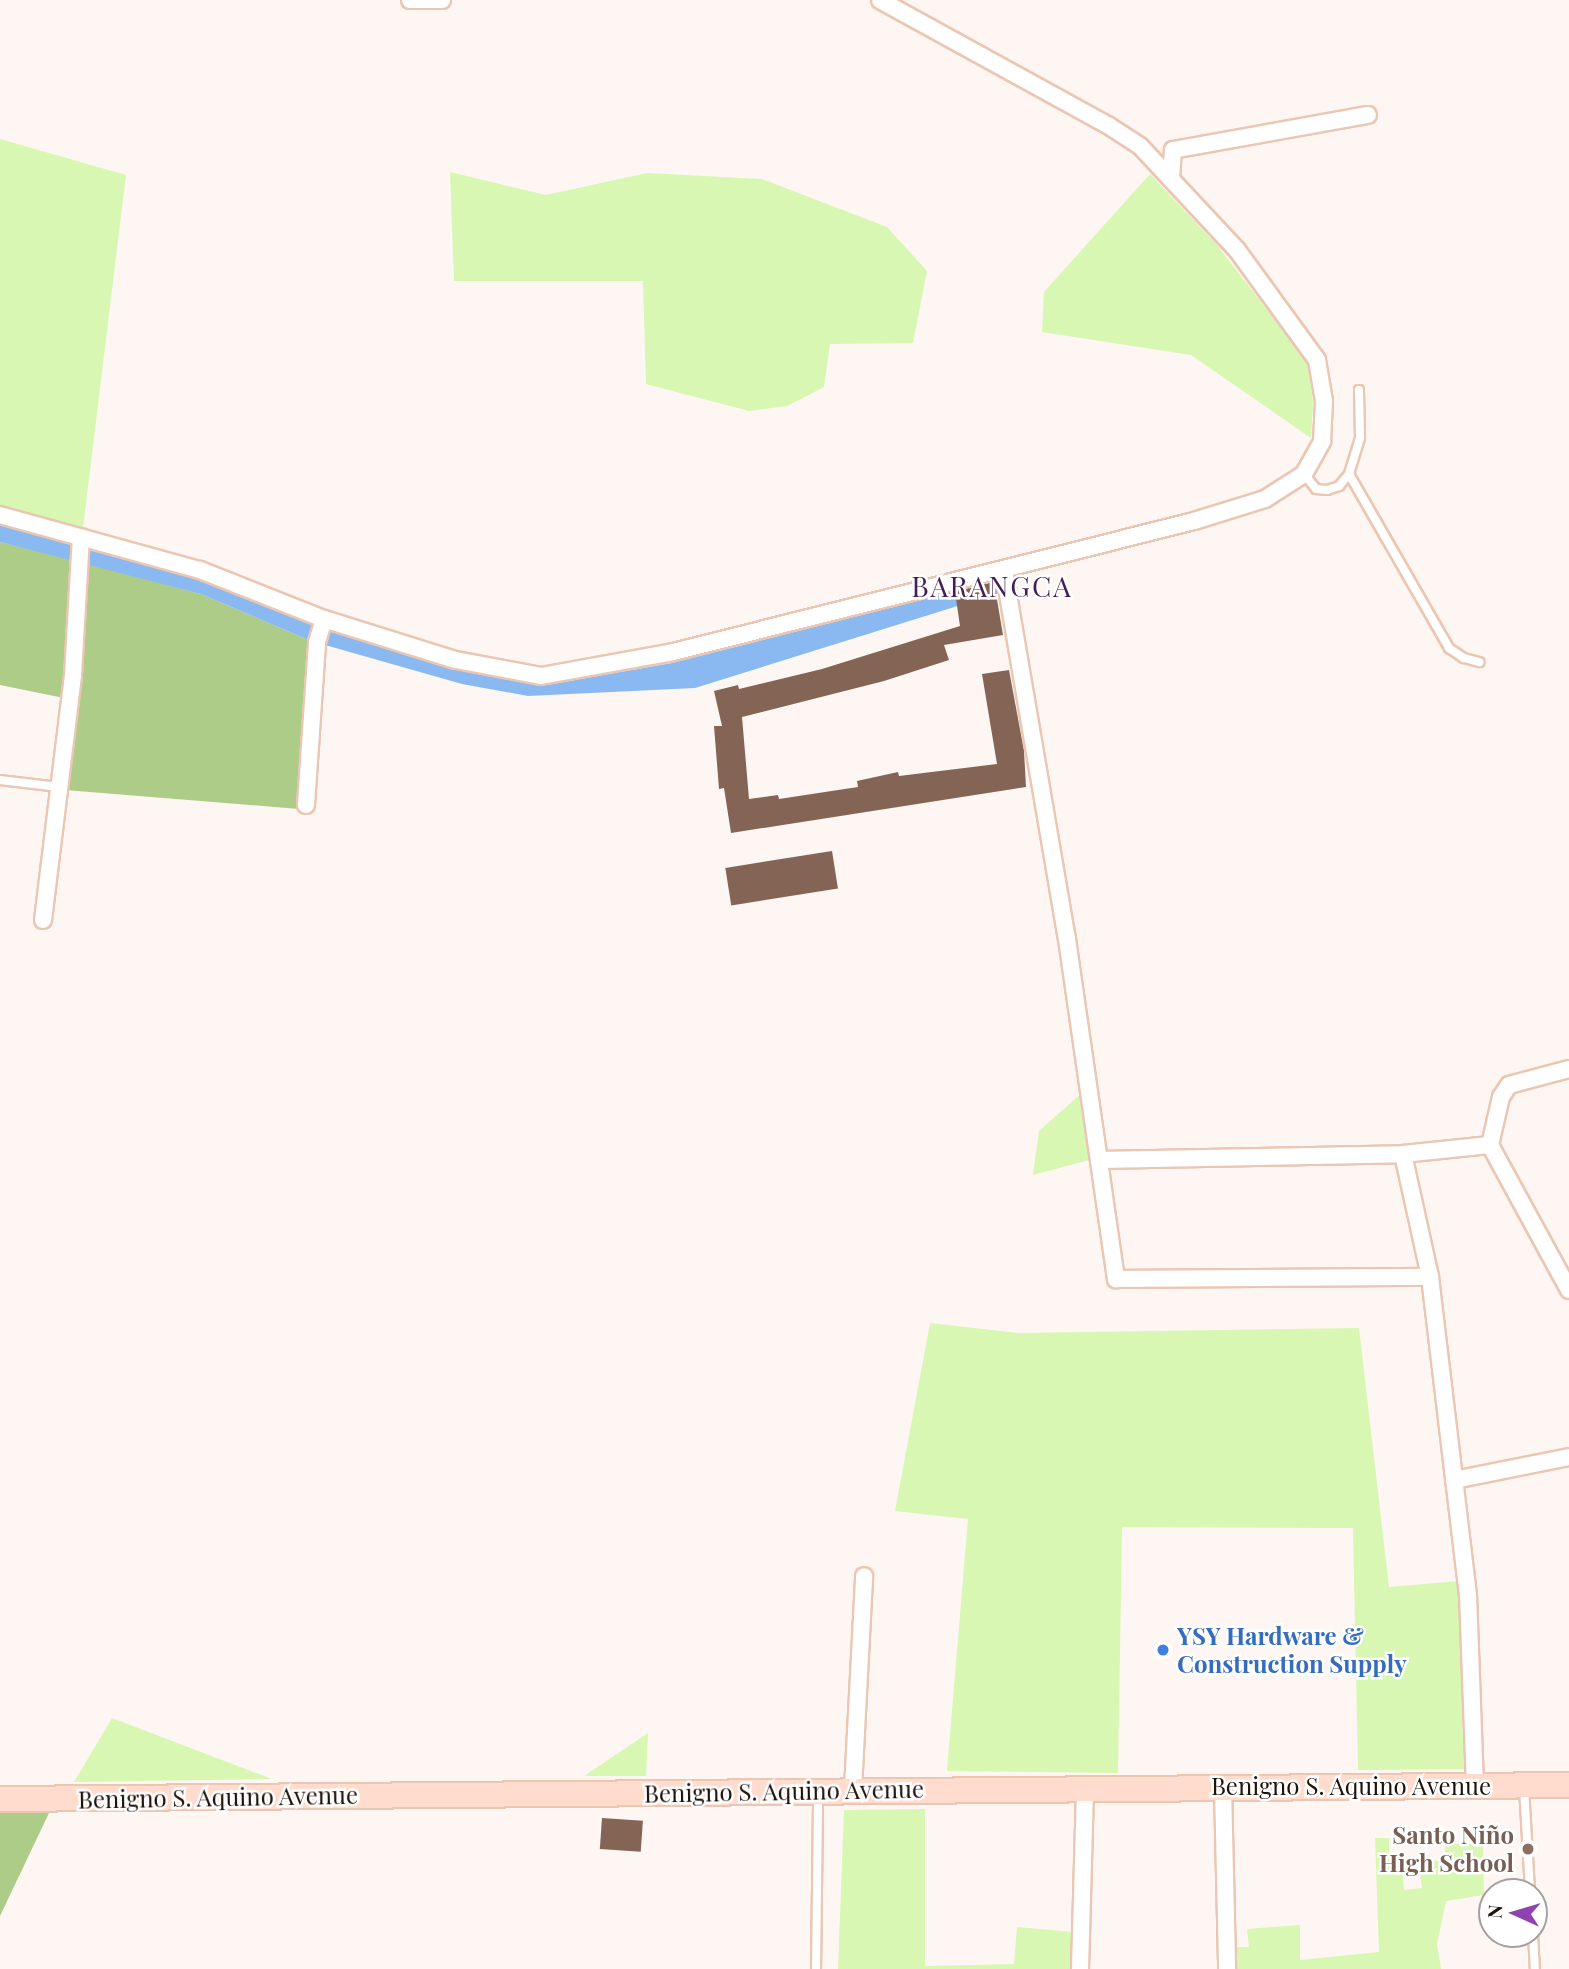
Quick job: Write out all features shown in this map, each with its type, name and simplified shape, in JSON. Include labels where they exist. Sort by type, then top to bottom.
[{"type":"main road","name":"Benigno S. Aquino Avenue","points":[[0,1799],[853,1789],[1569,1785]]},
{"type":"street","points":[[410,0],[442,0]]},
{"type":"street","points":[[0,515],[200,570],[324,620],[456,660],[541,676],[673,652],[1004,571],[1265,499],[1304,474],[1322,441],[1324,401],[1317,360],[1237,250],[1140,146],[1110,126],[880,0]]},
{"type":"street","points":[[1171,178],[1173,150],[1368,115]]},
{"type":"street","points":[[43,920],[73,676],[81,537]]},
{"type":"street","points":[[1004,571],[1067,939],[1116,1279],[1430,1277]]},
{"type":"street","points":[[306,805],[317,642],[324,620]]},
{"type":"street","points":[[1569,1069],[1509,1085],[1501,1097],[1490,1145],[1569,1290]]},
{"type":"street","points":[[1099,1160],[1403,1154],[1490,1145]]},
{"type":"street","points":[[1403,1154],[1430,1277],[1468,1595],[1475,1786]]},
{"type":"street","points":[[1454,1480],[1569,1457]]},
{"type":"street","points":[[853,1789],[864,1576]]},
{"type":"street","points":[[1223,1787],[1227,1969]]},
{"type":"street","points":[[1080,1969],[1085,1788]]},
{"type":"lane","points":[[1304,474],[1316,489],[1327,490],[1339,486],[1349,474],[1360,438],[1359,390]]},
{"type":"lane","points":[[1349,474],[1449,648],[1464,658],[1479,662]]},
{"type":"lane","points":[[0,780],[59,787]]},
{"type":"lane","points":[[1524,1785],[1529,1878]]},
{"type":"lane","points":[[816,1969],[818,1791]]},
{"type":"lane","points":[[1534,1948],[1535,1969]]},
{"type":"green space","points":[[0,139],[126,175],[83,528],[0,505]]},
{"type":"green space","points":[[450,172],[546,195],[647,173],[762,179],[887,227],[927,271],[913,343],[830,344],[824,387],[787,406],[749,411],[646,384],[643,281],[454,281]]},
{"type":"green space","points":[[1150,174],[1217,245],[1308,363],[1313,402],[1311,438],[1191,355],[1042,332],[1044,292]]},
{"type":"green space","points":[[0,542],[70,559],[64,698],[0,685]]},
{"type":"green space","points":[[88,563],[201,594],[311,641],[299,809],[65,790],[77,697]]},
{"type":"green space","points":[[1083,1092],[1093,1159],[1033,1175],[1039,1131]]},
{"type":"green space","points":[[930,1323],[1019,1333],[1359,1328],[1389,1587],[1459,1581],[1464,1630],[1462,1721],[1465,1769],[1358,1770],[1353,1528],[1122,1527],[1118,1773],[947,1771],[968,1519],[895,1511]]},
{"type":"green space","points":[[112,1718],[272,1779],[74,1782]]},
{"type":"green space","points":[[648,1733],[646,1776],[584,1776]]},
{"type":"green space","points":[[925,1809],[925,1966],[1014,1964],[1017,1927],[1073,1932],[1072,1969],[838,1969],[844,1810]]},
{"type":"green space","points":[[0,1813],[49,1813],[0,1916]]},
{"type":"green space","points":[[1375,1838],[1389,1838],[1389,1863],[1402,1864],[1404,1890],[1422,1888],[1418,1860],[1445,1861],[1445,1844],[1483,1844],[1484,1878],[1478,1878],[1478,1896],[1446,1901],[1437,1944],[1441,1969],[1236,1969],[1235,1947],[1249,1947],[1247,1929],[1300,1925],[1300,1960],[1379,1952]]},
{"type":"water","points":[[0,524],[196,578],[322,626],[477,672],[546,685],[672,663],[1012,577],[1017,590],[996,594],[695,688],[528,696],[462,684],[311,641],[201,594],[0,542]]},
{"type":"building","points":[[994,582],[1003,635],[944,645],[949,660],[884,681],[742,717],[749,799],[778,795],[779,799],[858,787],[857,781],[898,772],[899,776],[997,764],[982,674],[1009,670],[1024,751],[1026,787],[731,833],[724,788],[719,789],[714,726],[722,726],[714,691],[738,685],[739,689],[822,669],[960,626],[955,592]]},
{"type":"building","points":[[832,851],[838,889],[731,905],[725,868]]},
{"type":"building","points":[[602,1818],[643,1821],[641,1852],[600,1849]]},
{"type":"place","name":"YSY Hardware & Construction Supply","points":[[1163,1650]]},
{"type":"place","name":"Santo Niño High School","points":[[1528,1849]]},
{"type":"district","name":"BARANGCA","points":[[992,586]]}]
